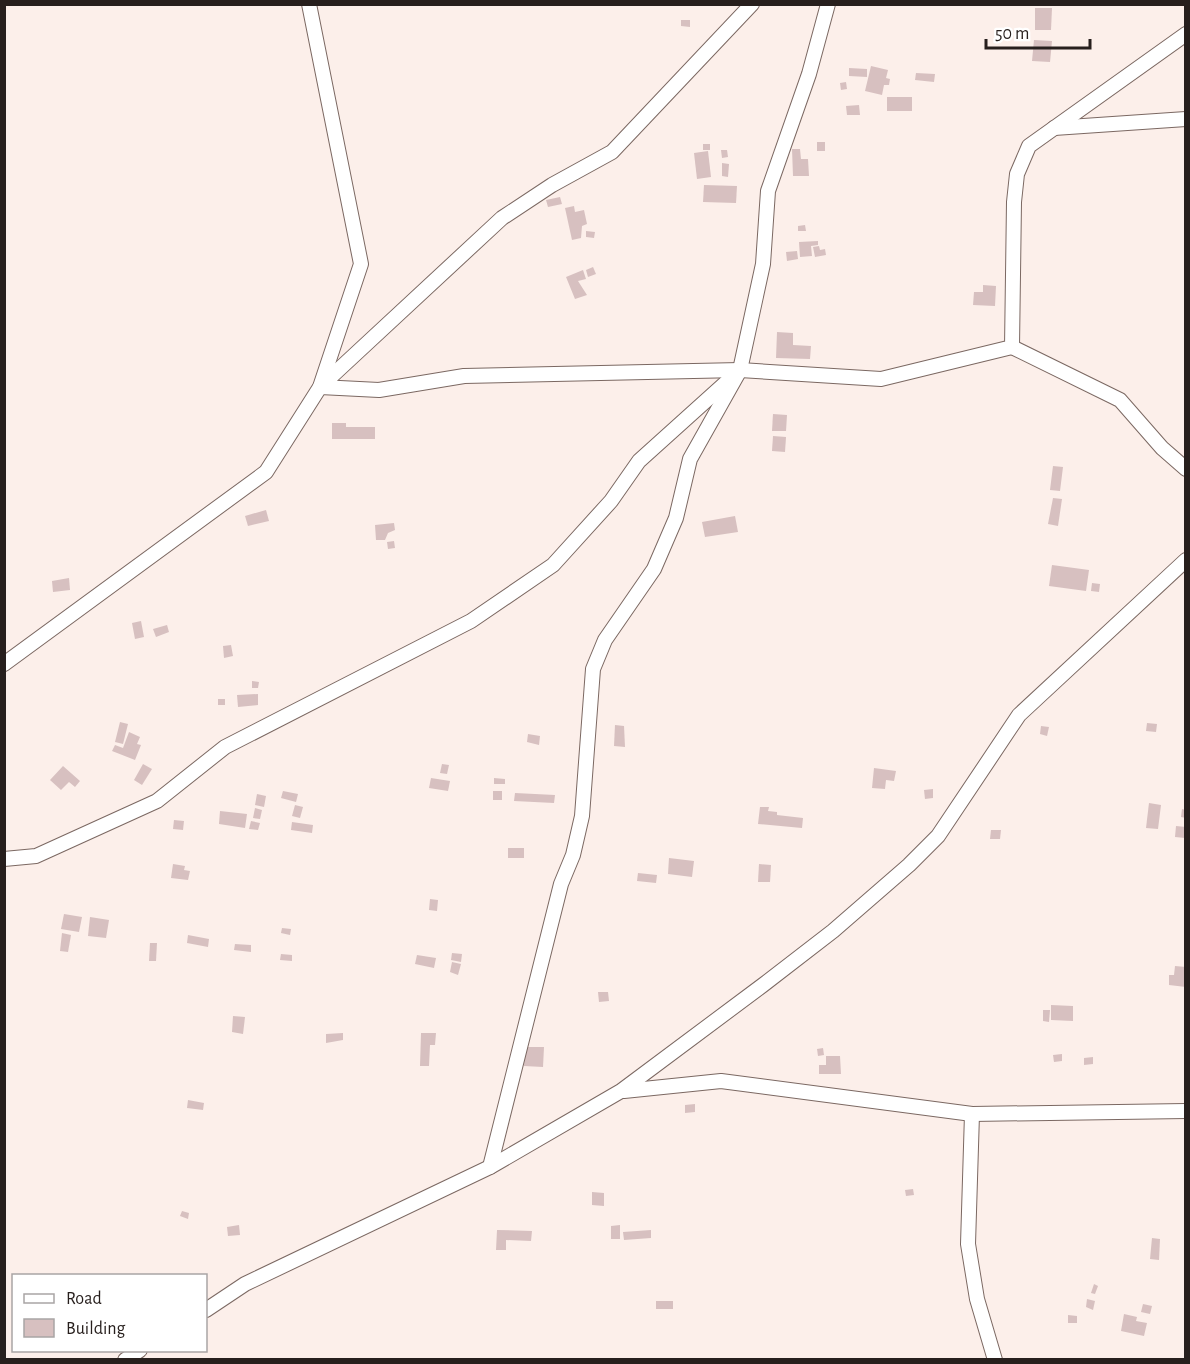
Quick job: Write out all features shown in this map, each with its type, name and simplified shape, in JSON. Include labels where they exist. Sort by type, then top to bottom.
[{"type":"street","points":[[4,664],[266,472],[320,387],[360,264],[309,4]]},
{"type":"street","points":[[320,387],[502,218],[552,185],[612,152],[752,4]]},
{"type":"street","points":[[490,1167],[561,884],[573,855],[582,816],[593,669],[605,640],[654,569],[676,518],[690,459],[741,370],[763,264],[768,191],[809,74],[828,4]]},
{"type":"street","points":[[1012,347],[1014,202],[1017,174],[1029,146],[1185,34]]},
{"type":"street","points":[[1052,129],[1185,119]]},
{"type":"street","points":[[320,387],[379,390],[464,376],[741,370],[881,379],[1012,347],[1120,400],[1162,448],[1185,469]]},
{"type":"street","points":[[4,859],[36,856],[157,801],[225,747],[471,621],[553,565],[611,501],[639,461],[741,370]]},
{"type":"street","points":[[207,1309],[244,1284],[490,1167],[621,1091],[833,931],[909,865],[938,836],[1019,715],[1185,560]]},
{"type":"street","points":[[621,1091],[721,1081],[972,1114],[1185,1111]]},
{"type":"street","points":[[972,1114],[968,1244],[977,1299],[995,1359]]},
{"type":"building","points":[[1035,8],[1052,8],[1051,30],[1035,30]]},
{"type":"building","points":[[681,20],[690,20],[690,27],[681,26]]},
{"type":"building","points":[[1034,40],[1052,41],[1050,62],[1032,61]]},
{"type":"building","points":[[871,66],[888,70],[886,78],[890,79],[889,85],[884,85],[882,95],[865,91]]},
{"type":"building","points":[[849,68],[867,69],[867,77],[849,76]]},
{"type":"building","points":[[916,73],[935,74],[934,82],[915,80]]},
{"type":"building","points":[[846,82],[847,89],[841,90],[840,83]]},
{"type":"building","points":[[887,97],[912,97],[912,111],[887,111]]},
{"type":"building","points":[[859,105],[860,115],[847,115],[846,106]]},
{"type":"building","points":[[817,142],[825,142],[825,151],[817,151]]},
{"type":"building","points":[[703,144],[710,144],[710,150],[703,150]]},
{"type":"building","points":[[792,149],[800,149],[801,159],[808,159],[809,176],[793,176]]},
{"type":"building","points":[[721,150],[727,150],[728,157],[722,158]]},
{"type":"building","points":[[708,151],[711,177],[697,179],[694,153]]},
{"type":"building","points":[[722,163],[729,164],[728,177],[722,176]]},
{"type":"building","points":[[704,185],[737,186],[736,203],[703,202]]},
{"type":"building","points":[[560,197],[562,204],[548,207],[546,200]]},
{"type":"building","points":[[574,206],[575,212],[584,210],[587,224],[582,226],[581,238],[572,240],[565,208]]},
{"type":"building","points":[[805,225],[806,231],[798,231],[798,226]]},
{"type":"building","points":[[586,231],[595,232],[594,238],[586,237]]},
{"type":"building","points":[[818,241],[818,245],[811,246],[812,256],[800,257],[799,242]]},
{"type":"building","points":[[819,246],[820,250],[825,249],[826,255],[815,257],[813,247]]},
{"type":"building","points":[[797,251],[798,259],[787,261],[786,252]]},
{"type":"building","points":[[593,267],[596,274],[588,277],[586,270]]},
{"type":"building","points":[[583,270],[586,279],[578,281],[587,295],[575,299],[566,277]]},
{"type":"building","points":[[983,285],[996,286],[995,306],[973,305],[974,292],[983,292]]},
{"type":"building","points":[[777,332],[793,333],[793,345],[811,346],[810,359],[776,358]]},
{"type":"building","points":[[773,414],[787,415],[786,431],[772,431]]},
{"type":"building","points":[[332,423],[346,423],[346,427],[375,427],[375,439],[332,439]]},
{"type":"building","points":[[773,436],[786,437],[785,452],[772,451]]},
{"type":"building","points":[[1053,466],[1063,467],[1060,491],[1050,490]]},
{"type":"building","points":[[1053,498],[1062,499],[1058,526],[1048,524]]},
{"type":"building","points":[[266,510],[269,521],[248,526],[245,516]]},
{"type":"building","points":[[735,516],[738,532],[705,537],[702,522]]},
{"type":"building","points":[[394,523],[395,530],[388,533],[385,540],[376,540],[375,525]]},
{"type":"building","points":[[394,541],[395,548],[388,549],[387,542]]},
{"type":"building","points":[[1052,565],[1089,570],[1086,591],[1049,586]]},
{"type":"building","points":[[69,578],[70,590],[53,592],[52,581]]},
{"type":"building","points":[[1092,583],[1100,584],[1099,592],[1091,591]]},
{"type":"building","points":[[141,621],[144,637],[135,639],[132,623]]},
{"type":"building","points":[[167,625],[169,632],[156,637],[153,629]]},
{"type":"building","points":[[231,645],[233,656],[224,658],[223,646]]},
{"type":"building","points":[[252,681],[259,682],[258,688],[252,688]]},
{"type":"building","points":[[258,694],[258,705],[238,707],[237,695]]},
{"type":"building","points":[[218,699],[225,699],[225,705],[218,705]]},
{"type":"building","points":[[120,722],[128,724],[123,744],[115,742]]},
{"type":"building","points":[[1147,723],[1157,724],[1156,732],[1146,731]]},
{"type":"building","points":[[615,725],[624,726],[625,747],[614,746]]},
{"type":"building","points":[[1041,726],[1049,727],[1047,736],[1040,734]]},
{"type":"building","points":[[129,732],[140,737],[137,744],[141,745],[135,760],[112,751],[115,745],[123,748]]},
{"type":"building","points":[[528,734],[540,736],[539,745],[527,742]]},
{"type":"building","points":[[143,764],[152,769],[142,785],[134,780]]},
{"type":"building","points":[[442,764],[449,765],[447,774],[440,773]]},
{"type":"building","points":[[63,766],[80,781],[75,787],[69,782],[61,790],[50,780]]},
{"type":"building","points":[[874,768],[896,771],[894,781],[886,780],[885,789],[872,788]]},
{"type":"building","points":[[431,778],[450,781],[448,791],[429,788]]},
{"type":"building","points":[[494,778],[505,779],[505,784],[494,784]]},
{"type":"building","points":[[933,789],[933,798],[925,799],[924,790]]},
{"type":"building","points":[[283,791],[298,794],[296,802],[281,798]]},
{"type":"building","points":[[493,791],[502,791],[502,800],[493,800]]},
{"type":"building","points":[[515,793],[555,795],[554,803],[514,801]]},
{"type":"building","points":[[257,794],[266,796],[264,807],[255,805]]},
{"type":"building","points":[[1149,803],[1161,805],[1158,829],[1146,828]]},
{"type":"building","points":[[295,805],[303,807],[300,818],[292,816]]},
{"type":"building","points":[[760,807],[769,807],[768,811],[777,812],[777,815],[803,818],[802,828],[758,824]]},
{"type":"building","points":[[255,808],[262,810],[260,819],[253,818]]},
{"type":"building","points":[[1182,809],[1186,810],[1186,818],[1181,817]]},
{"type":"building","points":[[220,811],[247,814],[245,828],[219,824]]},
{"type":"building","points":[[174,820],[184,821],[183,830],[173,829]]},
{"type":"building","points":[[251,821],[260,823],[258,830],[249,829]]},
{"type":"building","points":[[292,822],[313,825],[312,833],[291,830]]},
{"type":"building","points":[[1176,826],[1186,827],[1185,838],[1175,837]]},
{"type":"building","points":[[991,830],[1001,830],[1000,839],[990,839]]},
{"type":"building","points":[[508,848],[524,848],[524,858],[508,858]]},
{"type":"building","points":[[669,858],[694,861],[692,877],[668,874]]},
{"type":"building","points":[[173,864],[185,866],[184,870],[190,871],[188,880],[171,878]]},
{"type":"building","points":[[759,864],[771,865],[770,882],[758,882]]},
{"type":"building","points":[[638,873],[657,875],[656,883],[637,881]]},
{"type":"building","points":[[430,899],[438,900],[437,911],[429,910]]},
{"type":"building","points":[[64,914],[82,917],[79,932],[61,929]]},
{"type":"building","points":[[90,917],[109,920],[106,938],[88,936]]},
{"type":"building","points":[[282,928],[291,929],[290,935],[281,933]]},
{"type":"building","points":[[62,933],[71,935],[68,952],[60,951]]},
{"type":"building","points":[[188,935],[209,939],[208,947],[187,943]]},
{"type":"building","points":[[150,943],[157,943],[156,961],[149,961]]},
{"type":"building","points":[[235,944],[251,945],[251,952],[234,950]]},
{"type":"building","points":[[452,953],[462,954],[461,962],[451,960]]},
{"type":"building","points":[[281,954],[292,955],[292,961],[280,960]]},
{"type":"building","points":[[417,955],[436,958],[434,968],[415,964]]},
{"type":"building","points":[[452,962],[461,964],[458,975],[450,972]]},
{"type":"building","points":[[1175,966],[1186,967],[1186,987],[1169,985],[1169,975],[1174,975]]},
{"type":"building","points":[[598,992],[608,992],[609,1001],[599,1002]]},
{"type":"building","points":[[1051,1005],[1073,1006],[1073,1021],[1051,1020]]},
{"type":"building","points":[[1043,1010],[1050,1010],[1049,1022],[1043,1021]]},
{"type":"building","points":[[233,1016],[245,1017],[243,1034],[232,1032]]},
{"type":"building","points":[[343,1033],[343,1040],[326,1043],[326,1034]]},
{"type":"building","points":[[421,1033],[436,1033],[435,1045],[430,1045],[429,1066],[420,1066]]},
{"type":"building","points":[[525,1047],[544,1047],[543,1067],[524,1066]]},
{"type":"building","points":[[823,1048],[824,1055],[818,1056],[817,1049]]},
{"type":"building","points":[[1062,1054],[1062,1061],[1054,1062],[1053,1055]]},
{"type":"building","points":[[826,1056],[840,1056],[841,1074],[819,1074],[819,1065],[826,1065]]},
{"type":"building","points":[[1093,1057],[1093,1064],[1084,1065],[1084,1058]]},
{"type":"building","points":[[188,1100],[204,1103],[203,1110],[187,1108]]},
{"type":"building","points":[[695,1104],[695,1112],[685,1113],[685,1105]]},
{"type":"building","points":[[913,1189],[914,1195],[906,1196],[905,1190]]},
{"type":"building","points":[[592,1192],[604,1193],[604,1206],[592,1205]]},
{"type":"building","points":[[182,1211],[189,1213],[188,1219],[180,1216]]},
{"type":"building","points":[[239,1225],[240,1235],[228,1236],[227,1227]]},
{"type":"building","points":[[620,1225],[620,1239],[611,1239],[611,1226]]},
{"type":"building","points":[[497,1230],[532,1231],[531,1241],[506,1240],[506,1250],[496,1250]]},
{"type":"building","points":[[651,1230],[651,1238],[624,1240],[623,1232]]},
{"type":"building","points":[[1152,1238],[1160,1239],[1159,1260],[1150,1259]]},
{"type":"building","points":[[1094,1284],[1098,1286],[1095,1294],[1091,1293]]},
{"type":"building","points":[[1087,1299],[1095,1301],[1093,1310],[1086,1307]]},
{"type":"building","points":[[656,1301],[673,1301],[673,1309],[656,1309]]},
{"type":"building","points":[[1143,1304],[1152,1306],[1150,1314],[1141,1312]]},
{"type":"building","points":[[1124,1314],[1137,1317],[1136,1321],[1147,1323],[1144,1336],[1121,1331]]},
{"type":"building","points":[[1068,1315],[1077,1316],[1077,1323],[1068,1323]]}]
